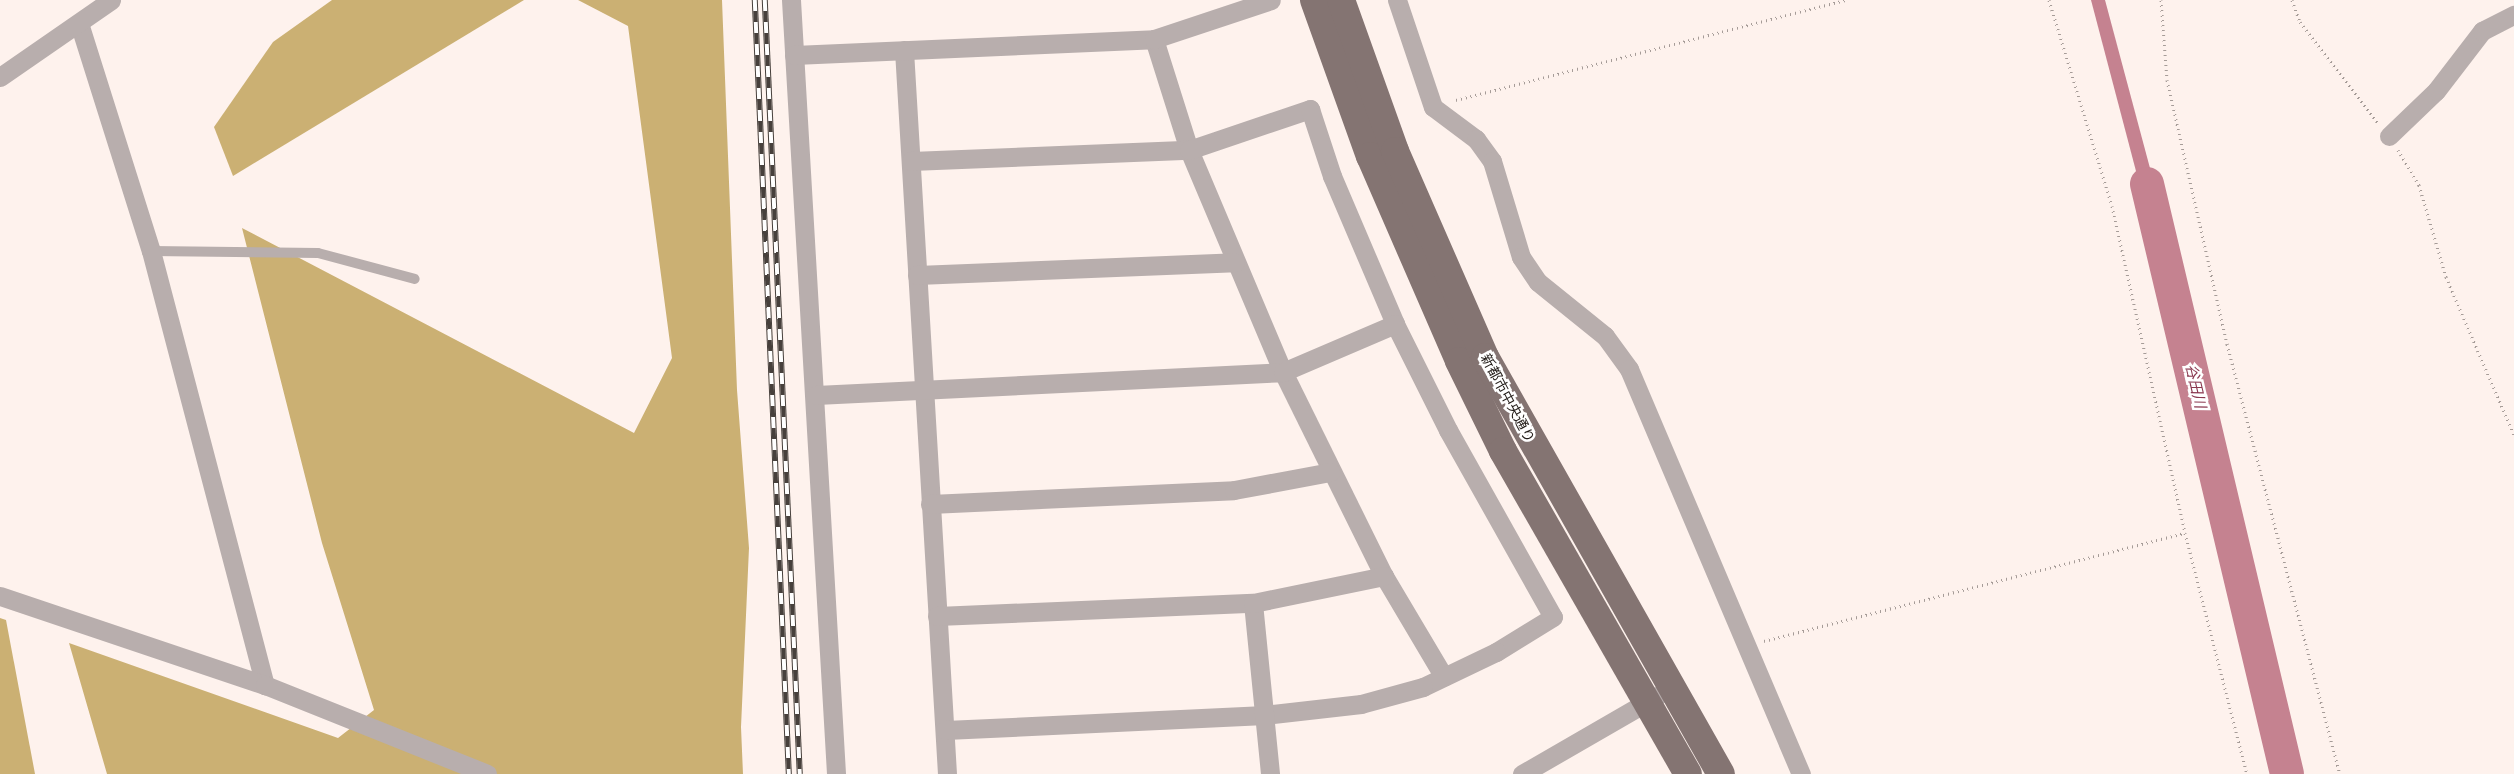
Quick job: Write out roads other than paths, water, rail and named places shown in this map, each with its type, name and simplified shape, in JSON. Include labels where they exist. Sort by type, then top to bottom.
[{"type":"main road","name":"新都市中央通り","points":[[1314,0],[1370,156],[1459,361],[1503,451],[1688,774]]},
{"type":"main road","name":"新都市中央通り","points":[[1341,0],[1395,151],[1485,357],[1721,774]]},
{"type":"street","points":[[0,77],[111,0]]},
{"type":"street","points":[[791,0],[816,395],[836,774]]},
{"type":"street","points":[[794,54],[1154,39],[1272,0]]},
{"type":"street","points":[[1397,0],[1433,107],[1476,139],[1492,161],[1521,257],[1538,282],[1605,336],[1630,369],[1801,774]]},
{"type":"street","points":[[2390,136],[2436,91],[2482,32],[2514,15]]},
{"type":"street","points":[[79,23],[151,251],[265,685]]},
{"type":"street","points":[[1154,39],[1189,150],[1283,372],[1330,472],[1384,576],[1444,677]]},
{"type":"street","points":[[904,50],[947,774]]},
{"type":"street","points":[[911,160],[1189,150],[1310,109],[1332,176],[1395,324],[1448,430],[1553,617],[1444,677],[1361,704],[1265,716],[945,730]]},
{"type":"street","points":[[917,275],[1235,262]]},
{"type":"street","points":[[816,395],[1283,372],[1395,324]]},
{"type":"street","points":[[930,504],[1234,490],[1330,472]]},
{"type":"street","points":[[937,616],[1253,603],[1384,576]]},
{"type":"street","points":[[0,596],[265,685],[487,774]]},
{"type":"street","points":[[1253,603],[1270,774]]},
{"type":"street","points":[[1522,774],[1671,687]]},
{"type":"lane","points":[[151,251],[318,253],[415,279]]},
{"type":"waterway","name":"谷田川","points":[[2147,184],[2287,774]]},
{"type":"railway","points":[[755,0],[789,774]]},
{"type":"railway","points":[[765,0],[800,774]]}]
